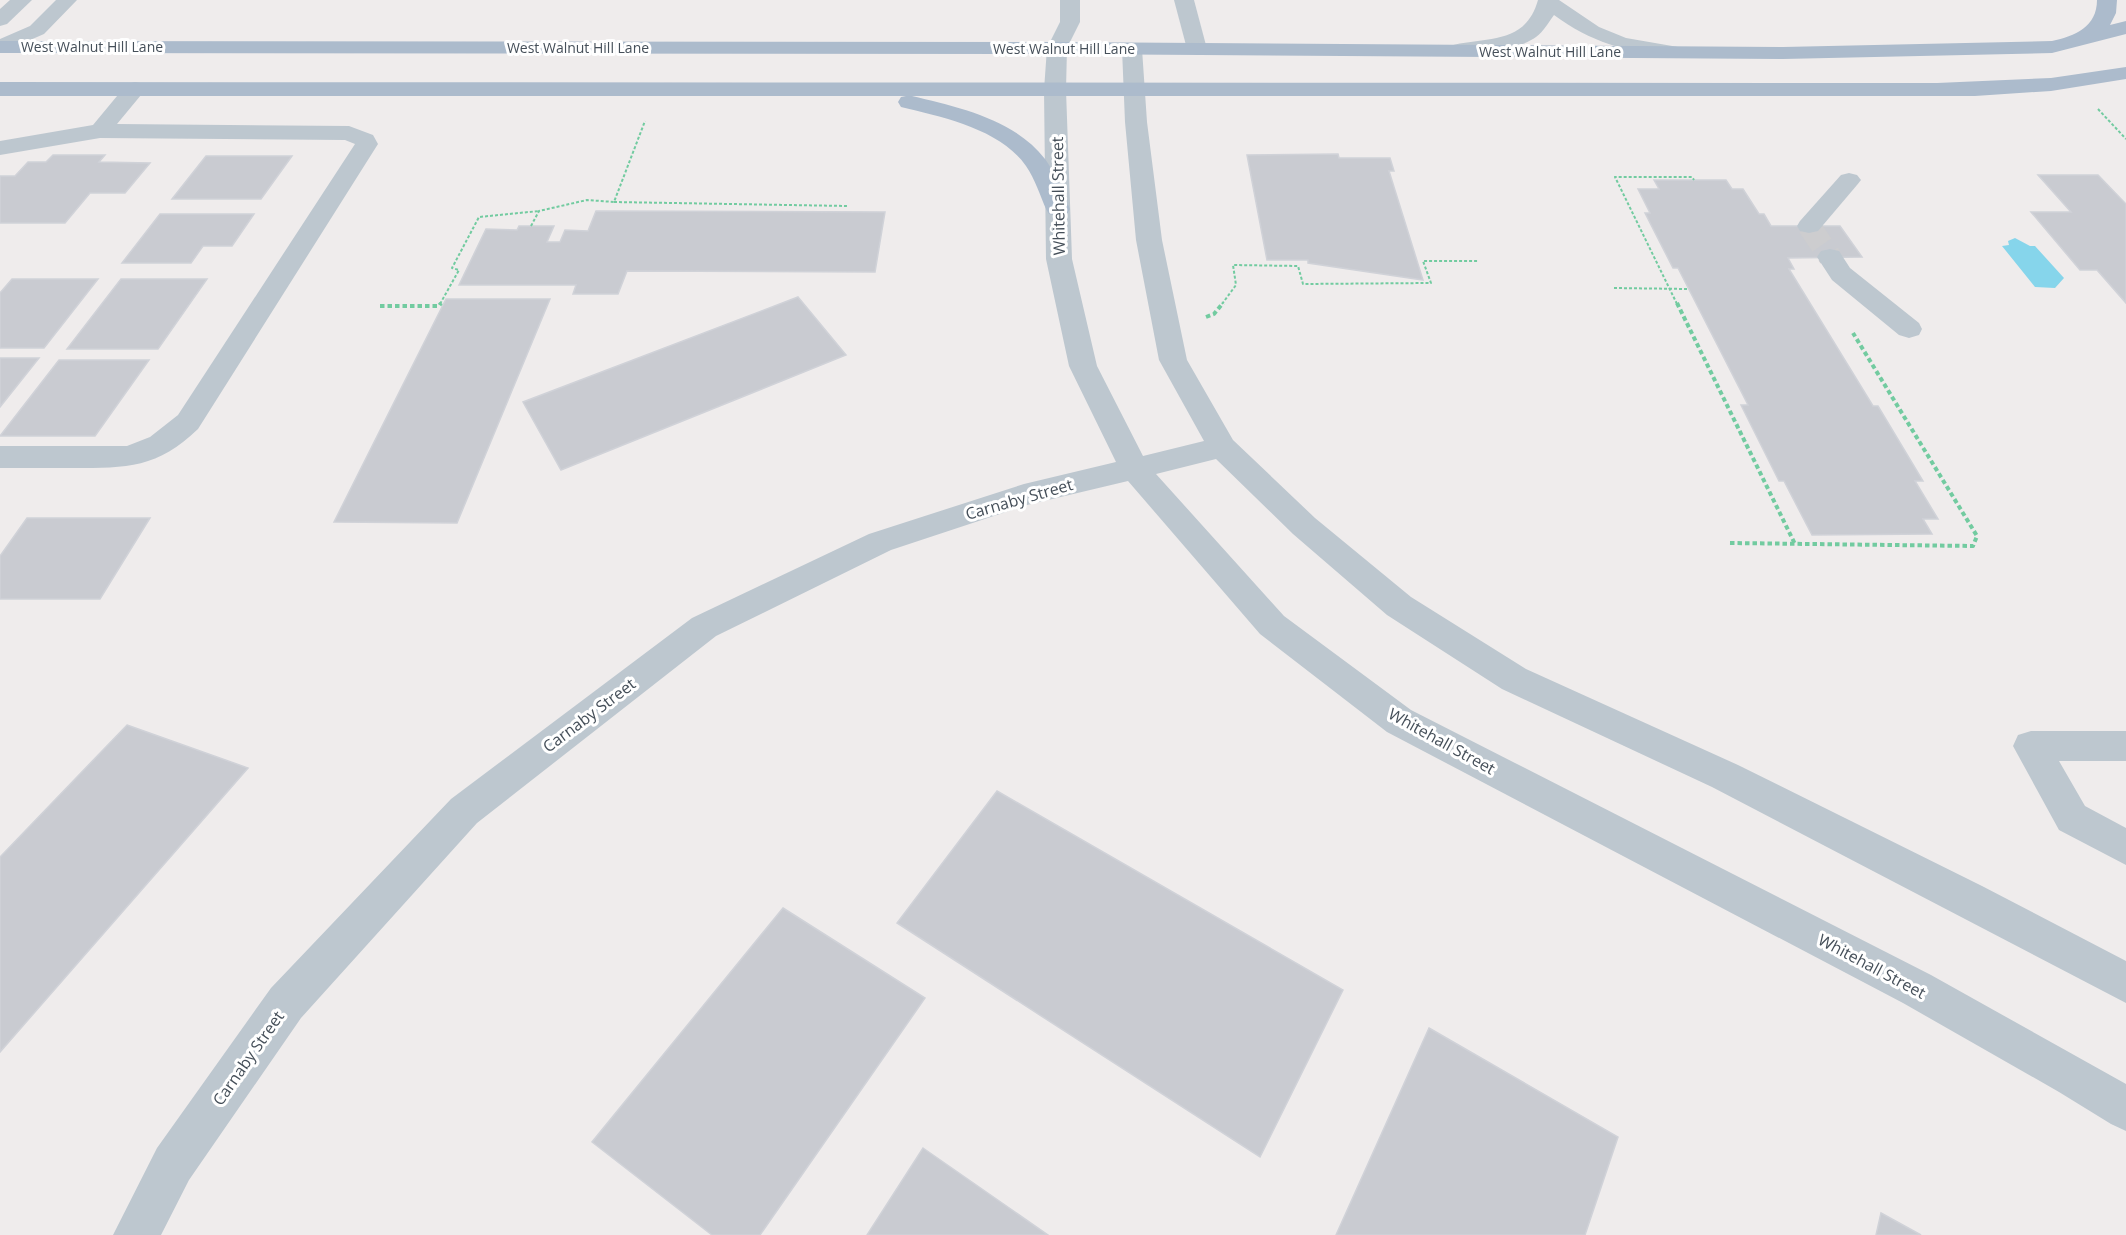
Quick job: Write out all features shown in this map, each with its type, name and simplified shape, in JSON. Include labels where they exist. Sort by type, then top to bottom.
[{"type":"main road","points":[[2082,40],[2100,27],[2108,10],[2107,0]]},
{"type":"main road","name":"West Walnut Hill Lane","points":[[0,47],[1057,48],[1688,53],[1978,50],[2052,46],[2126,27]]},
{"type":"main road","points":[[0,89],[1553,92],[2005,88],[2098,79],[2126,73]]},
{"type":"main road","points":[[821,90],[887,96],[948,111],[997,133],[1018,145],[1035,163],[1058,209]]},
{"type":"street","points":[[0,20],[22,0]]},
{"type":"street","points":[[0,47],[37,30],[67,0]]},
{"type":"street","points":[[1057,48],[1070,22],[1070,0]]},
{"type":"street","points":[[1184,0],[1197,49]]},
{"type":"street","points":[[1444,51],[1497,47],[1519,38],[1535,27],[1545,15],[1548,0],[1579,26],[1602,37],[1629,46],[1688,53]]},
{"type":"street","name":"Whitehall Street","points":[[1057,48],[1059,259],[1083,366],[1134,468],[1272,625],[1399,721],[1906,984],[2074,1077],[2126,1109]]},
{"type":"street","points":[[1132,49],[1136,122],[1149,240],[1173,360],[1222,447],[1304,526],[1399,606],[1514,679],[1725,776],[1968,899],[2126,983]]},
{"type":"street","points":[[100,131],[135,89]]},
{"type":"street","points":[[0,148],[100,131],[349,133],[365,140],[367,144],[188,422],[175,435],[144,453],[127,457],[0,457]]},
{"type":"street","points":[[1809,226],[1849,180]]},
{"type":"street","points":[[1830,257],[1841,274],[1909,329]]},
{"type":"street","name":"Carnaby Street","points":[[136,1235],[173,1164],[286,1002],[464,811],[704,627],[880,542],[1024,495],[1222,447]]},
{"type":"street","points":[[2126,746],[2031,746],[2072,818],[2126,848]]},
{"type":"street","points":[[2074,1077],[2126,1124]]},
{"type":"path","points":[[2092,102],[2126,139]]},
{"type":"path","points":[[614,202],[647,118]]},
{"type":"path","points":[[1694,180],[1692,177],[1615,177],[1795,544]]},
{"type":"path","points":[[380,306],[439,306],[459,270],[452,268],[479,217],[539,211],[587,200],[847,206]]},
{"type":"path","points":[[531,226],[539,211]]},
{"type":"path","points":[[1199,319],[1214,314],[1236,285],[1233,265],[1298,266],[1303,284],[1431,283],[1423,261],[1478,261]]},
{"type":"path","points":[[1614,288],[1688,289]]},
{"type":"path","points":[[1730,543],[1973,546],[1977,536],[1852,332]]},
{"type":"water","points":[[2015,238],[2030,246],[2035,246],[2064,278],[2055,288],[2035,287],[2002,246],[2009,245],[2008,241]]},
{"type":"building","points":[[1338,154],[1339,158],[1390,158],[1394,171],[1389,171],[1423,280],[1308,263],[1308,260],[1267,260],[1247,155]]},
{"type":"building","points":[[53,155],[105,155],[99,162],[150,163],[125,193],[90,193],[65,223],[0,223],[0,176],[15,176],[28,162],[46,162]]},
{"type":"building","points":[[206,156],[292,156],[261,199],[172,199]]},
{"type":"building","points":[[2038,175],[2098,175],[2126,204],[2126,303],[2097,270],[2080,270],[2031,212],[2071,212]]},
{"type":"building","points":[[1654,180],[1726,180],[1732,189],[1743,189],[1759,214],[1764,214],[1771,226],[1840,226],[1862,257],[1788,258],[1794,269],[1789,269],[1873,406],[1878,406],[1923,481],[1915,481],[1938,519],[1923,519],[1932,534],[1812,535],[1784,481],[1779,481],[1741,405],[1748,405],[1678,268],[1673,268],[1645,213],[1650,213],[1638,189],[1659,189]]},
{"type":"building","points":[[596,211],[885,212],[875,272],[627,271],[618,294],[573,294],[576,285],[459,285],[486,229],[517,230],[519,226],[554,226],[547,242],[560,242],[565,230],[588,231]]},
{"type":"building","points":[[160,214],[254,214],[232,246],[203,246],[191,263],[122,263]]},
{"type":"building","points":[[12,279],[98,279],[44,348],[0,348],[0,293]]},
{"type":"building","points":[[121,279],[207,279],[158,349],[67,349]]},
{"type":"building","points":[[798,297],[846,355],[561,470],[523,402]]},
{"type":"building","points":[[446,299],[550,299],[457,523],[334,522]]},
{"type":"building","points":[[0,358],[39,358],[0,407]]},
{"type":"building","points":[[59,360],[149,360],[95,436],[0,436]]},
{"type":"building","points":[[27,518],[150,518],[100,599],[0,599],[0,556]]},
{"type":"building","points":[[127,725],[248,768],[0,1052],[0,857]]},
{"type":"building","points":[[997,791],[1343,990],[1260,1157],[897,923]]},
{"type":"building","points":[[783,908],[925,998],[760,1235],[712,1235],[592,1142]]},
{"type":"building","points":[[1429,1028],[1618,1137],[1585,1235],[1336,1235]]},
{"type":"building","points":[[923,1148],[1048,1235],[867,1235]]},
{"type":"building","points":[[1881,1213],[1921,1235],[1876,1235]]},
{"type":"tunnel","points":[[1809,226],[1830,257]]}]
